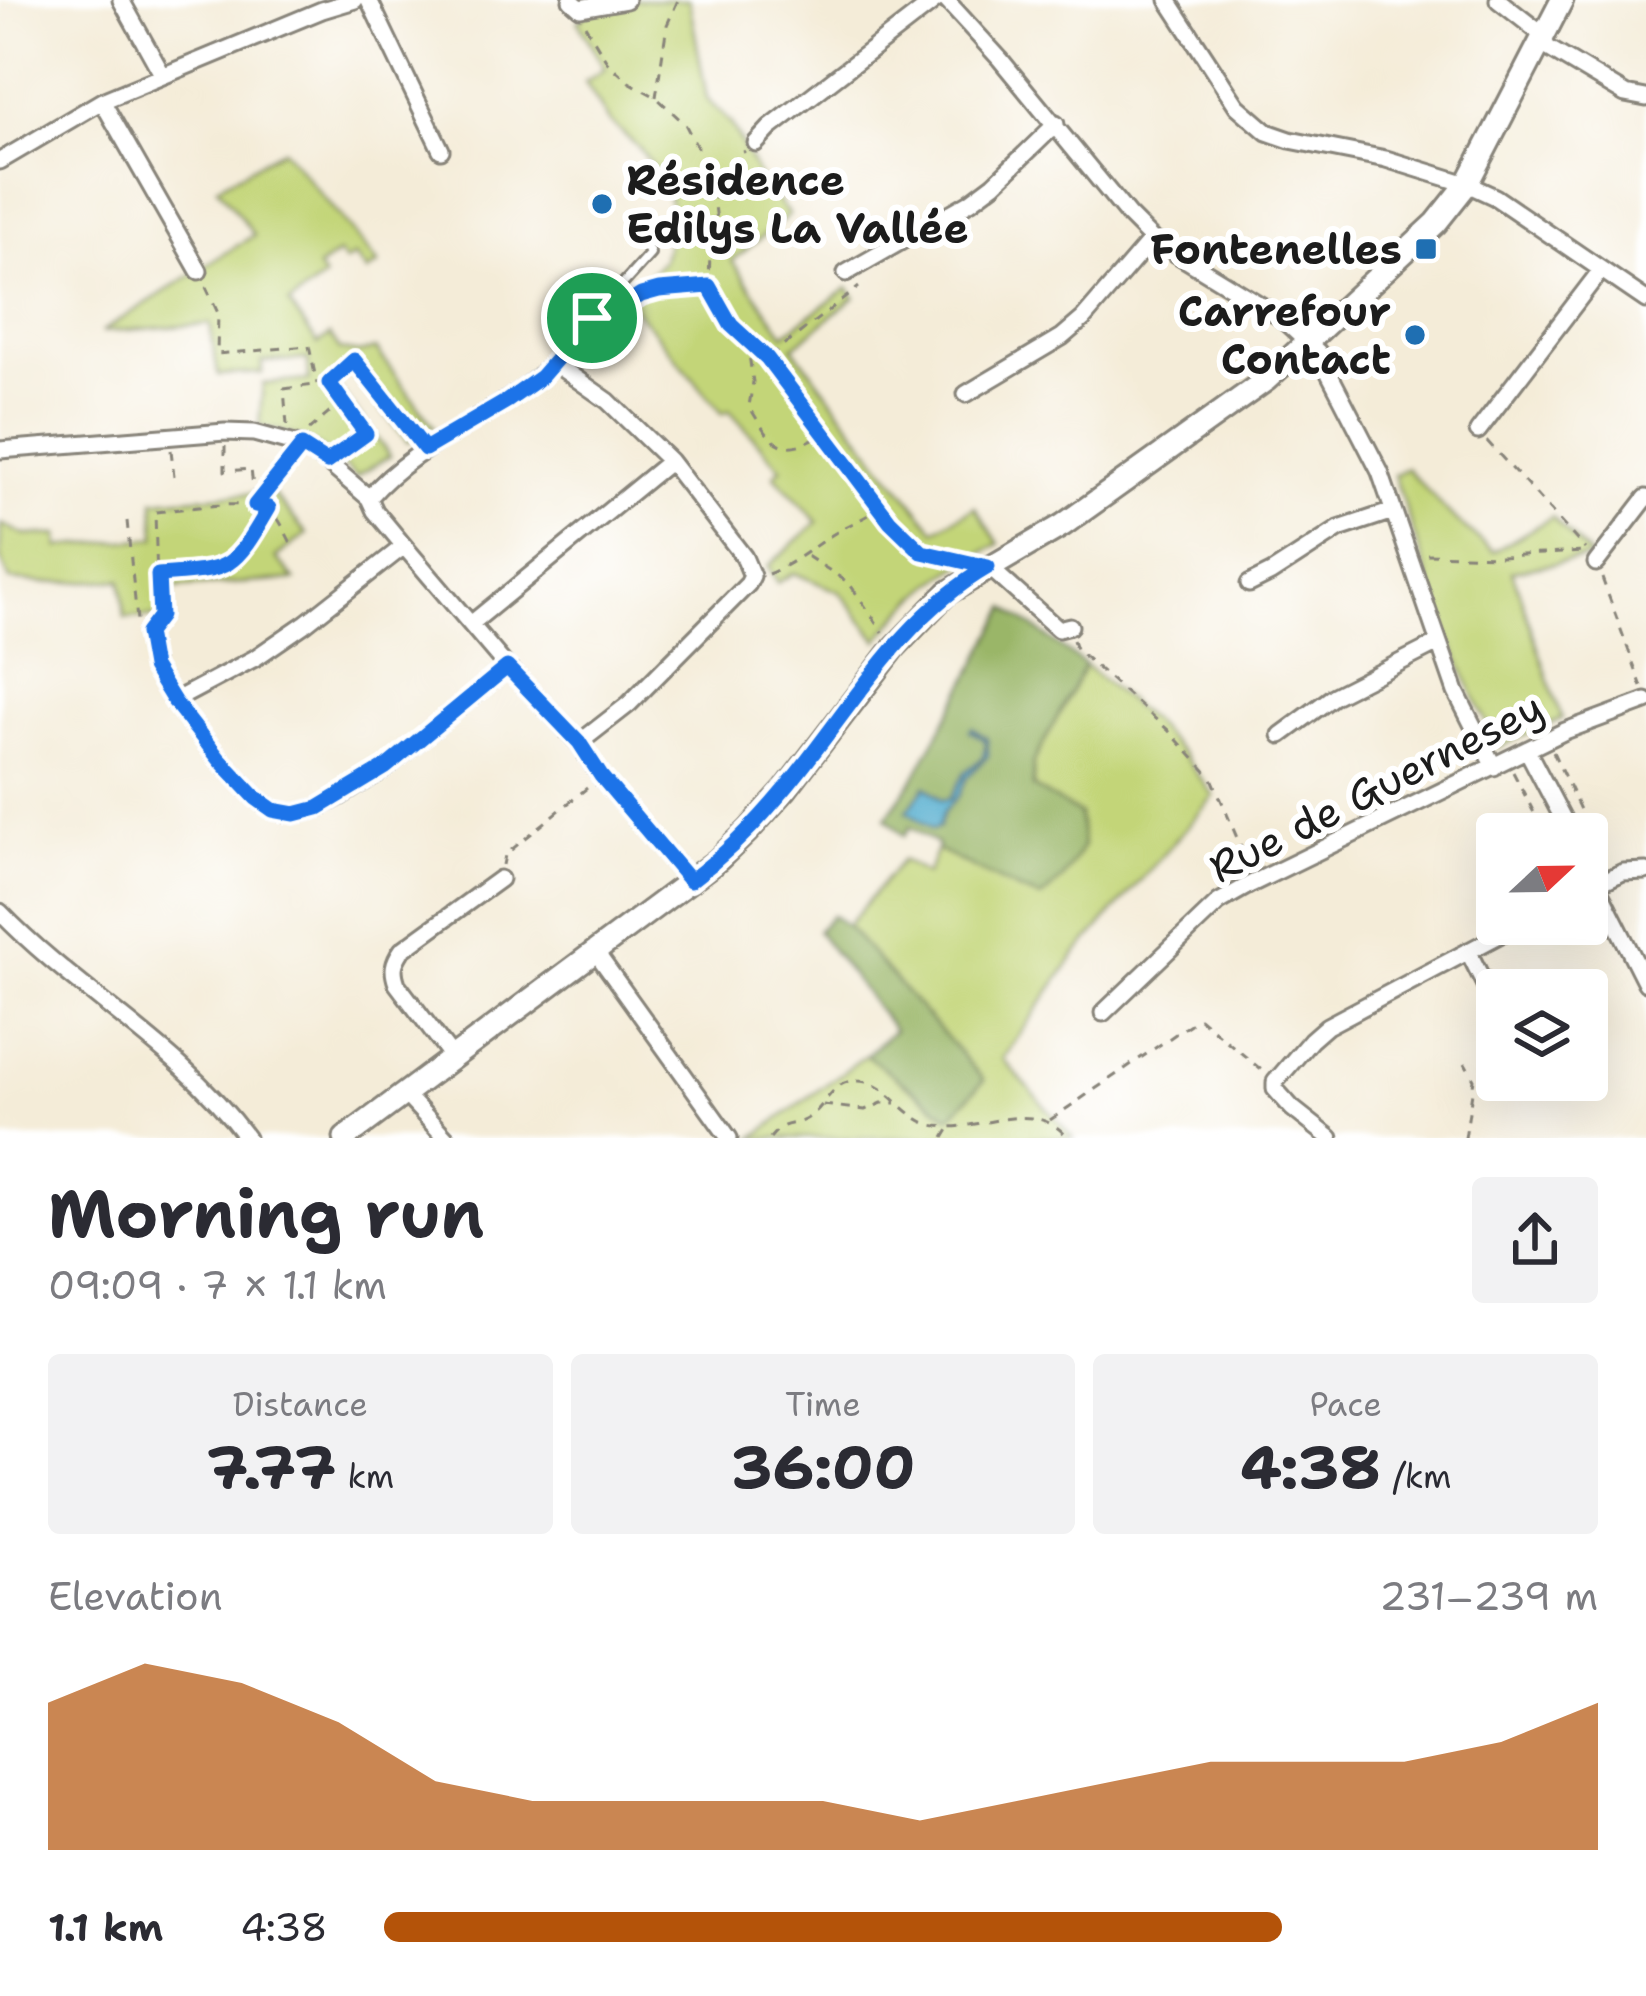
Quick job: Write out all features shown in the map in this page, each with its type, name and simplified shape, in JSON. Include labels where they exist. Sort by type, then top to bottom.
[{"type":"street","points":[[121,0],[162,74]]},
{"type":"street","points":[[0,161],[102,101],[320,5],[355,0]]},
{"type":"street","points":[[369,0],[441,150]]},
{"type":"street","points":[[576,4],[626,0]]},
{"type":"street","points":[[757,143],[770,128],[936,0]]},
{"type":"street","points":[[946,0],[1152,239],[1280,317],[1318,352],[1365,438],[1456,692],[1500,763]]},
{"type":"street","points":[[1168,0],[1237,106],[1267,132],[1386,159],[1467,184],[1495,197],[1646,300]]},
{"type":"street","points":[[1498,0],[1543,37],[1549,49],[1624,94],[1646,98]]},
{"type":"street","points":[[345,1138],[733,846],[773,804],[894,648],[947,593],[1063,525],[1266,380],[1436,223],[1467,184],[1562,0]]},
{"type":"street","points":[[102,101],[199,271]]},
{"type":"street","points":[[847,273],[970,202],[1055,124]]},
{"type":"street","points":[[966,394],[1083,320],[1152,239]]},
{"type":"street","points":[[1478,431],[1601,270]]},
{"type":"street","points":[[369,498],[425,449],[507,401],[554,363],[608,401],[670,461],[744,557],[752,576],[642,691],[579,742]]},
{"type":"street","points":[[2,451],[225,432],[303,441],[369,498],[507,667],[579,742],[601,776],[690,881]]},
{"type":"street","points":[[472,623],[670,461]]},
{"type":"street","points":[[1592,557],[1646,498]]},
{"type":"street","points":[[1249,584],[1339,529],[1393,511]]},
{"type":"street","points":[[174,701],[255,658],[404,546]]},
{"type":"street","points":[[988,567],[1058,629],[1070,626]]},
{"type":"street","points":[[147,633],[153,667],[220,760],[256,798],[273,810],[295,814],[318,808],[386,767],[507,667]]},
{"type":"street","points":[[1281,735],[1334,696],[1438,643]]},
{"type":"street","name":"Rue de Guernesey","points":[[1103,1013],[1219,902],[1547,740],[1646,699]]},
{"type":"street","points":[[1527,750],[1559,813]]},
{"type":"street","points":[[1608,878],[1646,872]]},
{"type":"street","points":[[453,1058],[397,984],[394,961],[402,950],[500,879]]},
{"type":"street","points":[[1608,903],[1646,983]]},
{"type":"street","points":[[0,912],[70,976],[188,1070],[247,1138]]},
{"type":"street","points":[[1330,1138],[1292,1108],[1275,1086],[1327,1027],[1480,945]]},
{"type":"street","points":[[595,951],[729,1138]]},
{"type":"street","points":[[1468,951],[1477,969]]},
{"type":"street","points":[[405,1094],[446,1138]]},
{"type":"lane","points":[[554,363],[650,254],[636,223]]},
{"type":"path","points":[[656,97],[667,26],[678,0]]},
{"type":"path","points":[[576,4],[608,63],[686,124],[711,174],[717,220],[709,286],[731,325],[767,358],[880,508],[922,552],[988,567]]},
{"type":"path","points":[[711,174],[757,143]]},
{"type":"path","points":[[199,271],[218,313],[217,354],[309,346],[318,385]]},
{"type":"path","points":[[592,318],[659,290],[709,286]]},
{"type":"path","points":[[767,358],[859,287]]},
{"type":"path","points":[[746,340],[753,382],[749,406],[761,426],[778,445],[791,447],[803,446],[823,433]]},
{"type":"path","points":[[287,428],[284,389],[329,383],[354,360],[425,449]]},
{"type":"path","points":[[327,462],[366,434],[329,383]]},
{"type":"path","points":[[255,505],[303,441],[341,403]]},
{"type":"path","points":[[1478,431],[1592,557],[1646,699]]},
{"type":"path","points":[[225,432],[225,471],[251,469],[255,505]]},
{"type":"path","points":[[170,436],[174,476]]},
{"type":"path","points":[[158,575],[222,568],[246,547],[269,508]]},
{"type":"path","points":[[127,521],[135,618],[147,633],[160,616],[155,512],[269,508],[294,548]]},
{"type":"path","points":[[752,576],[771,574],[880,508]]},
{"type":"path","points":[[1407,554],[1592,557]]},
{"type":"path","points":[[805,555],[849,583],[894,648]]},
{"type":"path","points":[[1070,626],[1076,649],[1168,730],[1212,778],[1251,872],[1249,885]]},
{"type":"path","points":[[1547,740],[1573,813]]},
{"type":"path","points":[[1500,763],[1532,813]]},
{"type":"path","points":[[500,879],[505,855],[601,776]]},
{"type":"path","points":[[1048,1122],[1199,1018],[1275,1086]]},
{"type":"path","points":[[1465,1138],[1474,1079],[1466,1063]]},
{"type":"path","points":[[770,1138],[784,1124],[806,1120],[837,1086],[854,1080],[874,1084],[927,1124],[991,1124],[1020,1117],[1048,1122],[1068,1138]]},
{"type":"path","points":[[822,1105],[866,1110],[897,1103]]},
{"type":"path","points":[[944,1138],[951,1126]]},
{"type":"green space","points":[[574,0],[689,0],[707,99],[731,124],[759,177],[789,215],[732,261],[784,334],[848,288],[855,297],[793,347],[935,530],[975,507],[999,544],[932,584],[878,640],[840,592],[794,573],[777,583],[768,566],[818,522],[774,475],[781,468],[729,410],[723,414],[627,299],[663,260],[672,224],[669,198],[659,175],[639,148],[609,121],[585,82],[605,69],[578,21],[584,17]]},
{"type":"green space","points":[[283,149],[379,264],[367,272],[354,256],[345,262],[338,254],[318,268],[324,278],[289,304],[318,344],[330,335],[340,350],[376,349],[434,427],[408,442],[350,369],[334,383],[390,456],[356,477],[312,443],[259,426],[263,384],[309,380],[308,359],[262,362],[262,373],[218,375],[210,324],[101,332],[254,235],[217,187]]},
{"type":"green space","points":[[1406,468],[1493,552],[1552,517],[1591,557],[1512,571],[1562,719],[1497,748],[1448,636],[1394,475]]},
{"type":"green space","points":[[271,492],[307,534],[276,557],[295,580],[166,588],[168,616],[125,618],[121,580],[10,580],[0,558],[1,524],[25,535],[58,535],[59,547],[156,538],[154,500]]},
{"type":"green space","points":[[1007,608],[1085,665],[1033,763],[1033,787],[1079,814],[1083,846],[1063,878],[1041,898],[937,850],[938,845],[910,827],[904,836],[886,818],[913,780]],"holes":[[[972,728],[987,738],[988,756],[967,777],[939,827],[932,830],[908,811],[925,786],[942,800],[950,799],[965,772],[983,758],[986,744]]]},
{"type":"green space","points":[[1085,665],[1152,722],[1214,796],[1073,958],[1003,1059],[1073,1138],[753,1138],[866,1055],[950,1116],[983,1081],[847,926],[902,860],[927,874],[937,850],[978,868],[1079,814],[1033,787],[1033,763]]},
{"type":"green space","points":[[832,915],[984,1080],[950,1117],[866,1055],[894,1030],[817,931]]},
{"type":"water","points":[[972,728],[987,739],[988,756],[967,777],[939,827],[932,830],[907,811],[926,786],[942,800],[950,799],[965,772],[983,758],[986,744]]},
{"type":"place","name":"Résidence Edilys La Vallée","points":[[602,204]]},
{"type":"place","name":"Fontenelles","points":[[1426,249]]},
{"type":"place","name":"Carrefour Contact","points":[[1415,335]]},
{"type":"route","points":[[709,286],[731,325],[767,358],[890,521],[922,552],[988,567],[923,615],[785,790],[718,860],[690,881],[601,776],[579,742],[507,667],[386,767],[339,797],[295,814],[273,810],[220,760],[153,667],[147,633],[160,616],[158,575],[222,568],[235,560],[269,508],[255,505],[302,446],[327,462],[366,434],[329,383],[354,360],[425,449],[541,377],[592,318],[659,290],[709,286]]}]
